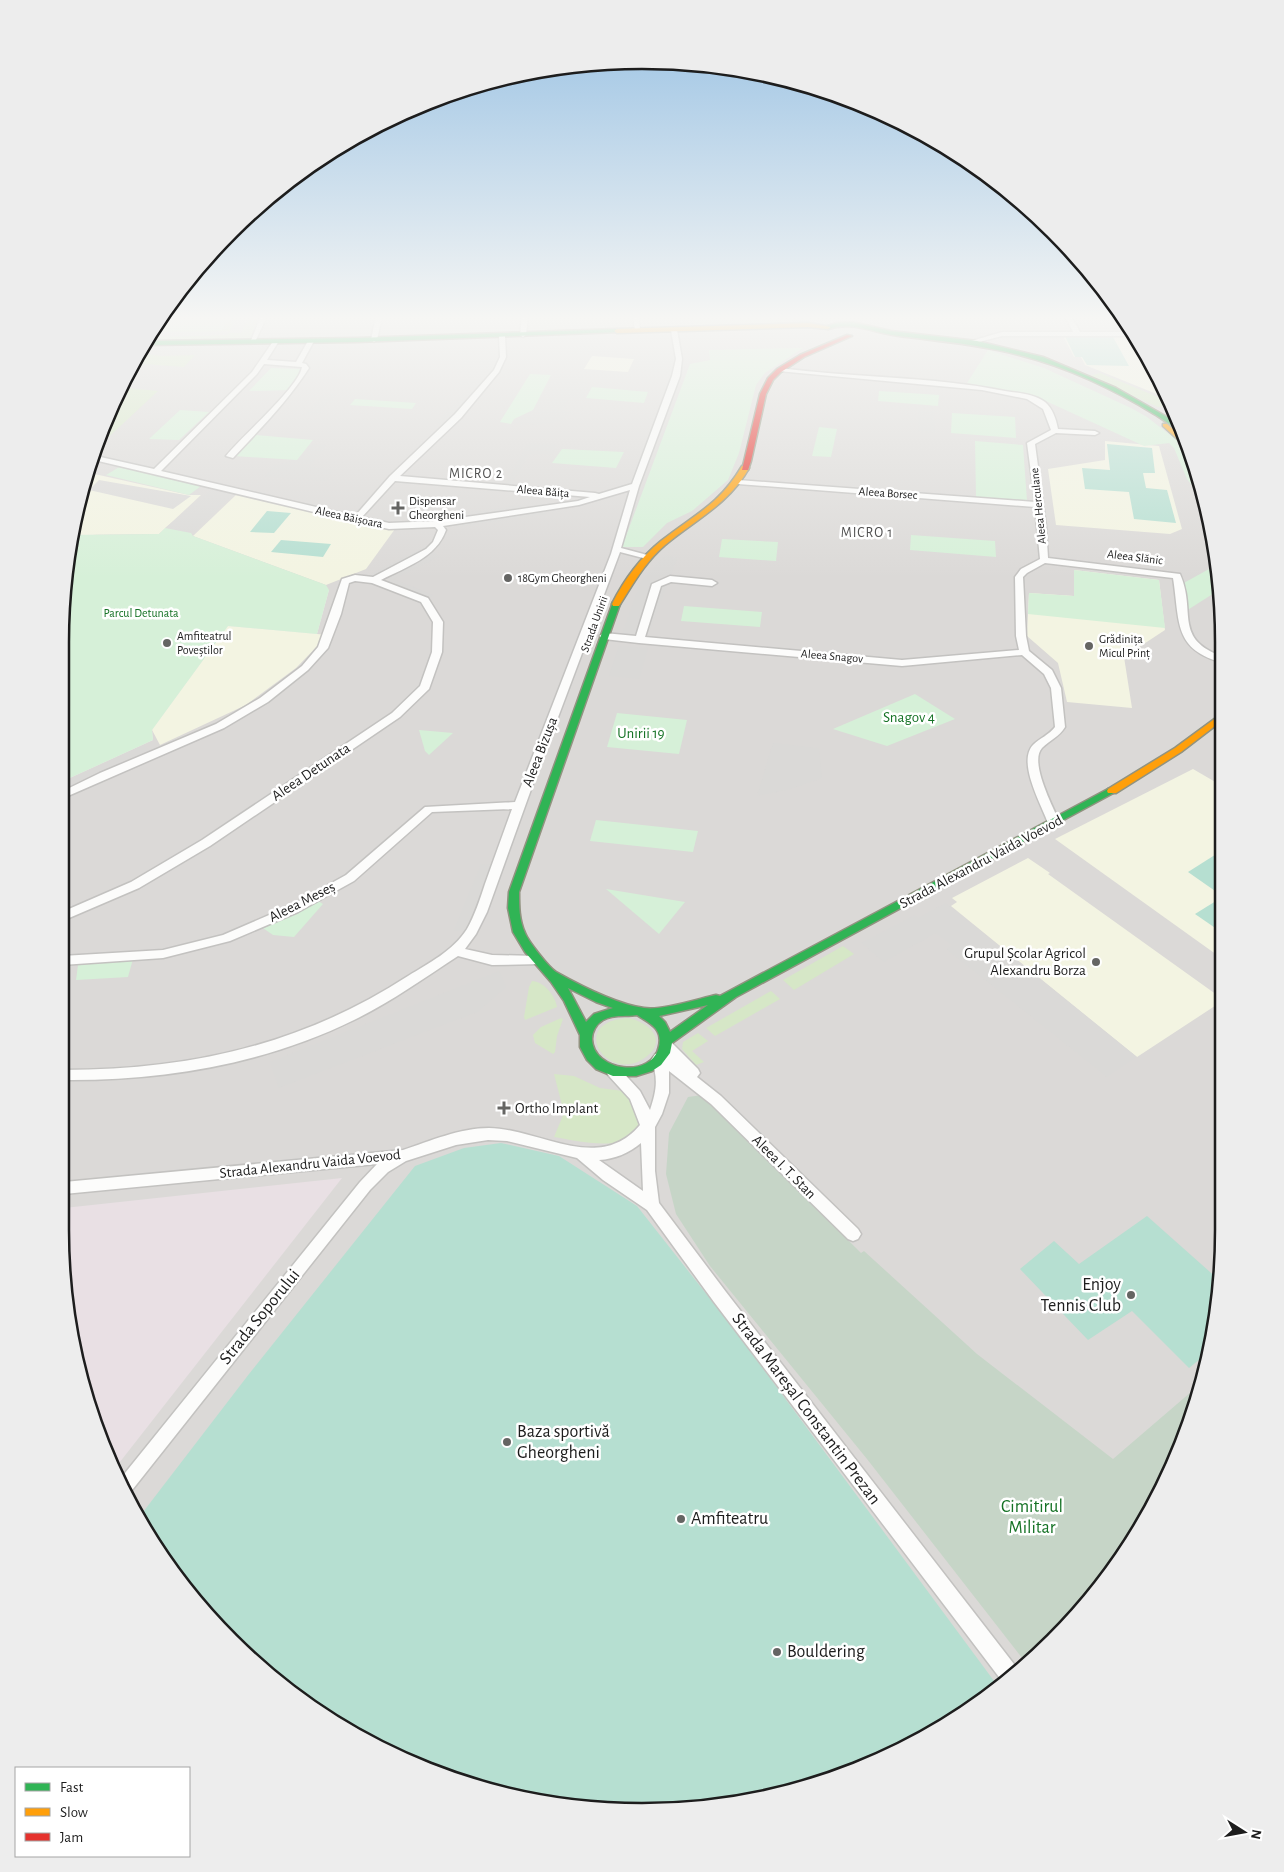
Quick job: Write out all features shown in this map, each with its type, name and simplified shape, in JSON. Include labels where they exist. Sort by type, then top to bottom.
[{"type":"main road","name":"Strada Unirii","points":[[613,1071],[603,1068],[588,1056],[584,1045],[585,1034],[573,1004],[550,974],[536,961],[515,929],[513,916],[514,892],[621,590],[633,571],[648,556],[708,509],[738,482],[745,466],[761,403]]},
{"type":"main road","points":[[1130,403],[1144,410],[1176,434]]},
{"type":"main road","points":[[1143,403],[1171,422]]},
{"type":"main road","name":"Strada Alexandru Vaida Voevod","points":[[663,1051],[730,996],[1124,785],[1215,722]]},
{"type":"main road","name":"Strada Unirii","points":[[550,974],[605,1000],[659,1022],[665,1031],[663,1051]]},
{"type":"main road","name":"Strada Alexandru Vaida Voevod","points":[[638,1012],[682,1007],[730,996]]},
{"type":"main road","points":[[585,1034],[592,1023],[604,1015],[619,1011],[638,1012]]},
{"type":"main road","points":[[613,1071],[636,1071],[650,1066],[663,1051]]},
{"type":"street","points":[[156,472],[225,403]]},
{"type":"street","points":[[230,456],[280,403]]},
{"type":"street","points":[[356,519],[393,478],[469,403]]},
{"type":"street","name":"Aleea Bizușa","points":[[456,951],[472,931],[481,912],[614,554],[635,486],[666,403]]},
{"type":"street","points":[[1039,403],[1047,407],[1055,431]]},
{"type":"street","name":"Aleea Herculane","points":[[1024,652],[1021,636],[1020,577],[1024,571],[1044,560],[1042,526],[1031,443],[1055,431],[1096,433]]},
{"type":"street","name":"Aleea Băișoara","points":[[99,459],[389,526],[437,524],[580,503],[635,486]]},
{"type":"street","name":"Aleea Băița","points":[[393,478],[604,496]]},
{"type":"street","name":"Aleea Borsec","points":[[738,482],[1039,505]]},
{"type":"street","points":[[374,580],[429,552],[440,537],[442,530],[437,524]]},
{"type":"street","points":[[614,554],[648,556]]},
{"type":"street","name":"Aleea Slănic","points":[[1044,560],[1177,576],[1187,636],[1192,644],[1203,652],[1215,657]]},
{"type":"street","name":"Aleea Detunata","points":[[69,792],[104,775],[220,726],[264,700],[305,668],[324,648],[345,581],[355,578],[374,580],[425,600],[438,622],[437,652],[426,687],[396,715],[206,843],[135,885],[69,914]]},
{"type":"street","points":[[639,640],[657,584],[670,579],[712,582]]},
{"type":"street","name":"Aleea Snagov","points":[[604,636],[902,663],[1024,652]]},
{"type":"street","points":[[1024,652],[1048,672],[1056,688],[1060,727],[1055,734],[1037,747],[1033,755],[1033,770],[1054,823]]},
{"type":"street","name":"Aleea Meseș","points":[[69,961],[163,954],[226,938],[294,909],[350,878],[429,810],[520,805]]},
{"type":"street","points":[[69,1075],[91,1076],[164,1070],[224,1059],[280,1045],[334,1024],[355,1013],[403,986],[456,951],[492,960],[536,961]]},
{"type":"street","name":"Aleea I. T. Stan","points":[[663,1051],[682,1072],[716,1100],[853,1234]]},
{"type":"street","name":"Strada Mareșal Constantin Prezan","points":[[648,1126],[657,1108],[664,1085],[663,1051]]},
{"type":"street","name":"Strada Mareșal Constantin Prezan","points":[[613,1071],[635,1095],[648,1126],[648,1171],[652,1205],[1007,1671]]},
{"type":"street","name":"Strada Alexandru Vaida Voevod","points":[[69,1188],[403,1156],[453,1140],[487,1134],[535,1141],[582,1154],[599,1154],[622,1150],[634,1142],[648,1126]]},
{"type":"street","name":"Strada Alexandru Vaida Voevod","points":[[582,1154],[608,1176],[652,1205]]},
{"type":"street","name":"Strada Soporului","points":[[128,1484],[365,1186],[383,1168],[403,1156]]},
{"type":"shaded area","points":[[121,403],[1163,403],[1185,458],[1196,494],[1210,567],[1214,605],[1215,1230],[1214,1267],[1204,1342],[1196,1378],[1172,1449],[1138,1517],[1097,1579],[1047,1635],[991,1685],[960,1707],[896,1744],[861,1760],[790,1784],[717,1798],[679,1802],[605,1802],[567,1798],[494,1784],[458,1773],[423,1760],[355,1726],[293,1685],[264,1661],[211,1608],[187,1579],[165,1548],[128,1484],[112,1449],[88,1378],[74,1305],[70,1267],[69,778],[153,740],[152,730],[317,634],[329,590],[80,531],[88,494],[99,458]]},
{"type":"shaded area","points":[[316,403],[329,403],[319,415],[305,415]]},
{"type":"shaded area","points":[[455,403],[464,403],[444,424],[436,424]]},
{"type":"shaded area","points":[[538,403],[566,403],[562,410],[571,412],[561,420],[552,423],[533,425],[513,424],[514,421],[534,410]]},
{"type":"shaded area","points":[[918,410],[934,411],[935,433],[918,432]]},
{"type":"shaded area","points":[[1105,441],[1159,446],[1182,529],[1170,534],[1056,525],[1048,469],[1105,460]]},
{"type":"shaded area","points":[[528,443],[558,444],[553,454],[529,455],[512,484],[505,484]]},
{"type":"shaded area","points":[[311,444],[326,445],[309,467],[333,470],[326,481],[265,477],[274,466],[297,459]]},
{"type":"shaded area","points":[[94,474],[189,495],[201,495],[159,534],[79,535]]},
{"type":"shaded area","points":[[99,480],[191,496],[173,509],[89,490]]},
{"type":"shaded area","points":[[212,490],[233,494],[191,533],[165,528]]},
{"type":"shaded area","points":[[237,494],[395,529],[366,569],[326,585],[193,536]]},
{"type":"shaded area","points":[[521,505],[526,508],[444,520],[443,516]]},
{"type":"shaded area","points":[[545,510],[547,514],[464,526],[452,525],[454,523]]},
{"type":"shaded area","points":[[427,546],[439,557],[394,579],[433,595],[427,599],[384,583],[390,580],[372,573]]},
{"type":"shaded area","points":[[666,555],[677,558],[648,635],[622,634],[641,582]]},
{"type":"shaded area","name":"Grădinița Micul Prinț","points":[[1074,570],[1159,580],[1165,630],[1124,657],[1132,708],[1067,702],[1058,663],[1027,636],[1029,593],[1074,596]]},
{"type":"shaded area","points":[[228,626],[328,635],[296,668],[246,705],[160,745],[152,730]]},
{"type":"shaded area","points":[[619,646],[648,648],[639,679],[609,676]]},
{"type":"shaded area","points":[[773,743],[819,748],[822,778],[791,789],[757,796]]},
{"type":"shaded area","points":[[144,745],[150,751],[69,789],[69,780]]},
{"type":"shaded area","points":[[1193,769],[1215,782],[1215,954],[1055,839]]},
{"type":"shaded area","name":"Grupul Școlar Agricol Alexandru Borza","points":[[1028,858],[1215,994],[1215,1006],[1137,1057],[951,906],[957,902],[952,898]]},
{"type":"shaded area","points":[[481,864],[493,865],[465,931],[454,931]]},
{"type":"shaded area","points":[[946,903],[1137,1057],[1107,1077],[946,949],[952,945],[936,933],[884,962],[861,943],[915,915],[918,918]]},
{"type":"shaded area","points":[[499,971],[506,987],[477,1012],[279,1088],[270,1062]]},
{"type":"shaded area","points":[[342,1178],[119,1464],[99,1414],[80,1342],[70,1267],[69,1207]]},
{"type":"green space","points":[[121,403],[145,403],[106,440]]},
{"type":"green space","points":[[351,403],[416,403],[412,409],[350,405]]},
{"type":"green space","points":[[512,403],[536,403],[533,410],[514,419],[511,424],[500,422]]},
{"type":"green space","points":[[675,403],[751,403],[739,453],[728,480],[692,511],[667,523],[643,547],[622,547]]},
{"type":"green space","points":[[906,403],[938,403],[938,406]]},
{"type":"green space","points":[[1051,403],[1121,403],[1147,417],[1179,442],[1176,443],[1181,448],[1194,488],[1187,479],[1174,448],[1169,443],[1144,446]]},
{"type":"green space","points":[[1150,403],[1163,403],[1164,406],[1158,407]]},
{"type":"green space","points":[[180,410],[209,412],[179,440],[149,439]]},
{"type":"green space","points":[[952,413],[1015,417],[1016,438],[951,433]]},
{"type":"green space","points":[[819,427],[837,429],[831,457],[812,456]]},
{"type":"green space","points":[[256,435],[313,440],[297,460],[234,456]]},
{"type":"green space","points":[[975,441],[1023,445],[1027,501],[976,497]]},
{"type":"green space","points":[[1107,444],[1152,448],[1155,473],[1143,473],[1146,488],[1167,490],[1176,523],[1134,519],[1129,492],[1085,489],[1082,468],[1110,470]]},
{"type":"green space","points":[[562,449],[624,452],[616,468],[552,463]]},
{"type":"green space","points":[[121,466],[201,486],[189,495],[106,475]]},
{"type":"green space","points":[[267,511],[291,513],[274,533],[250,532]]},
{"type":"green space","name":"Parcul Detunata","points":[[165,528],[191,533],[193,536],[326,585],[329,590],[317,634],[228,626],[152,730],[153,740],[69,778],[70,605],[79,535],[159,534]]},
{"type":"green space","points":[[911,535],[995,541],[996,557],[910,550]]},
{"type":"green space","points":[[722,539],[778,542],[776,561],[719,557]]},
{"type":"green space","points":[[281,540],[331,544],[323,557],[271,552]]},
{"type":"green space","points":[[1209,569],[1213,594],[1186,611],[1182,584]]},
{"type":"green space","points":[[1074,570],[1159,580],[1165,628],[1028,614],[1029,593],[1074,596]]},
{"type":"green space","points":[[684,606],[762,612],[760,627],[681,621]]},
{"type":"green space","name":"Snagov 4","points":[[915,694],[955,719],[887,746],[833,729]]},
{"type":"green space","name":"Unirii 19","points":[[617,713],[687,720],[679,754],[607,747]]},
{"type":"green space","points":[[419,730],[453,733],[429,755],[425,751]]},
{"type":"green space","points":[[596,820],[698,831],[693,852],[590,841]]},
{"type":"green space","points":[[1215,855],[1215,891],[1188,872]]},
{"type":"green space","points":[[606,889],[685,902],[659,934]]},
{"type":"green space","points":[[315,899],[323,904],[294,937],[273,935],[260,926]]},
{"type":"green space","points":[[1215,902],[1215,928],[1195,914]]},
{"type":"green space","points":[[843,946],[854,954],[794,990],[783,980]]},
{"type":"green space","points":[[133,959],[128,977],[76,980],[78,965]]},
{"type":"green space","points":[[532,981],[541,984],[549,990],[557,1007],[525,1020],[529,987]]},
{"type":"green space","points":[[771,991],[780,999],[715,1036],[706,1028]]},
{"type":"green space","points":[[561,1018],[563,1019],[553,1054],[535,1043],[533,1035],[541,1027]]},
{"type":"green space","points":[[629,1018],[643,1023],[649,1028],[656,1038],[656,1044],[653,1051],[646,1057],[632,1064],[618,1064],[607,1058],[599,1050],[596,1039],[599,1029],[610,1022]]},
{"type":"green space","points":[[698,1033],[708,1041],[692,1051],[704,1062],[696,1065],[682,1049],[683,1042]]},
{"type":"green space","points":[[554,1074],[574,1076],[600,1088],[623,1091],[635,1101],[639,1124],[629,1137],[613,1143],[582,1142],[554,1137],[564,1113]]},
{"type":"green space","name":"Cimitirul Militar","points":[[702,1095],[861,1253],[864,1251],[977,1354],[1113,1459],[1192,1391],[1172,1449],[1156,1484],[1119,1548],[1073,1608],[1023,1659],[867,1459],[710,1266],[676,1214],[666,1174],[669,1133],[688,1097]]},
{"type":"green space","name":"Baza sportivă Gheorgheni","points":[[501,1143],[559,1156],[637,1206],[730,1324],[995,1682],[960,1707],[896,1744],[826,1773],[790,1784],[717,1798],[679,1802],[605,1802],[530,1792],[494,1784],[423,1760],[388,1744],[324,1707],[264,1661],[237,1635],[187,1579],[143,1512],[249,1374],[415,1166],[464,1148]]},
{"type":"green space","name":"Enjoy Tennis Club","points":[[1147,1216],[1213,1275],[1200,1359],[1189,1368],[1132,1311],[1088,1340],[1020,1269],[1054,1241],[1079,1264]]},
{"type":"traffic: fast","points":[[1142,403],[1171,422]]},
{"type":"traffic: fast","points":[[585,1034],[565,992],[523,941],[515,921],[514,892],[616,604]]},
{"type":"traffic: fast","points":[[666,1041],[732,994],[1112,791]]},
{"type":"traffic: fast","points":[[556,976],[600,999],[647,1014],[661,1025],[665,1034],[666,1045],[662,1056],[657,1062],[644,1069],[629,1072],[613,1071],[600,1066],[591,1057],[586,1047],[586,1036],[589,1026],[598,1017],[612,1012],[635,1011]]},
{"type":"traffic: fast","points":[[642,1013],[663,1011],[716,999]]},
{"type":"traffic: slow","points":[[1165,425],[1177,436]]},
{"type":"traffic: slow","points":[[616,604],[631,579],[649,556],[663,543],[720,501],[730,491],[745,468]]},
{"type":"traffic: slow","points":[[1112,791],[1178,750],[1215,722]]},
{"type":"traffic: jam","points":[[745,468],[754,440],[762,403]]},
{"type":"place","name":"Dispensar Gheorgheni","points":[[398,508]]},
{"type":"place","name":"18Gym Gheorgheni","points":[[508,578]]},
{"type":"place","name":"Amfiteatrul Poveștilor","points":[[167,643]]},
{"type":"place","name":"Grădinița Micul Prinț","points":[[1089,646]]},
{"type":"place","name":"Grupul Școlar Agricol Alexandru Borza","points":[[1096,962]]},
{"type":"place","name":"Ortho Implant","points":[[504,1108]]},
{"type":"place","name":"Enjoy Tennis Club","points":[[1131,1295]]},
{"type":"place","name":"Baza sportivă Gheorgheni","points":[[507,1442]]},
{"type":"place","name":"Amfiteatru","points":[[681,1519]]},
{"type":"place","name":"Bouldering","points":[[777,1652]]},
{"type":"district","name":"MICRO 2","points":[[476,474]]},
{"type":"district","name":"MICRO 1","points":[[867,533]]}]
